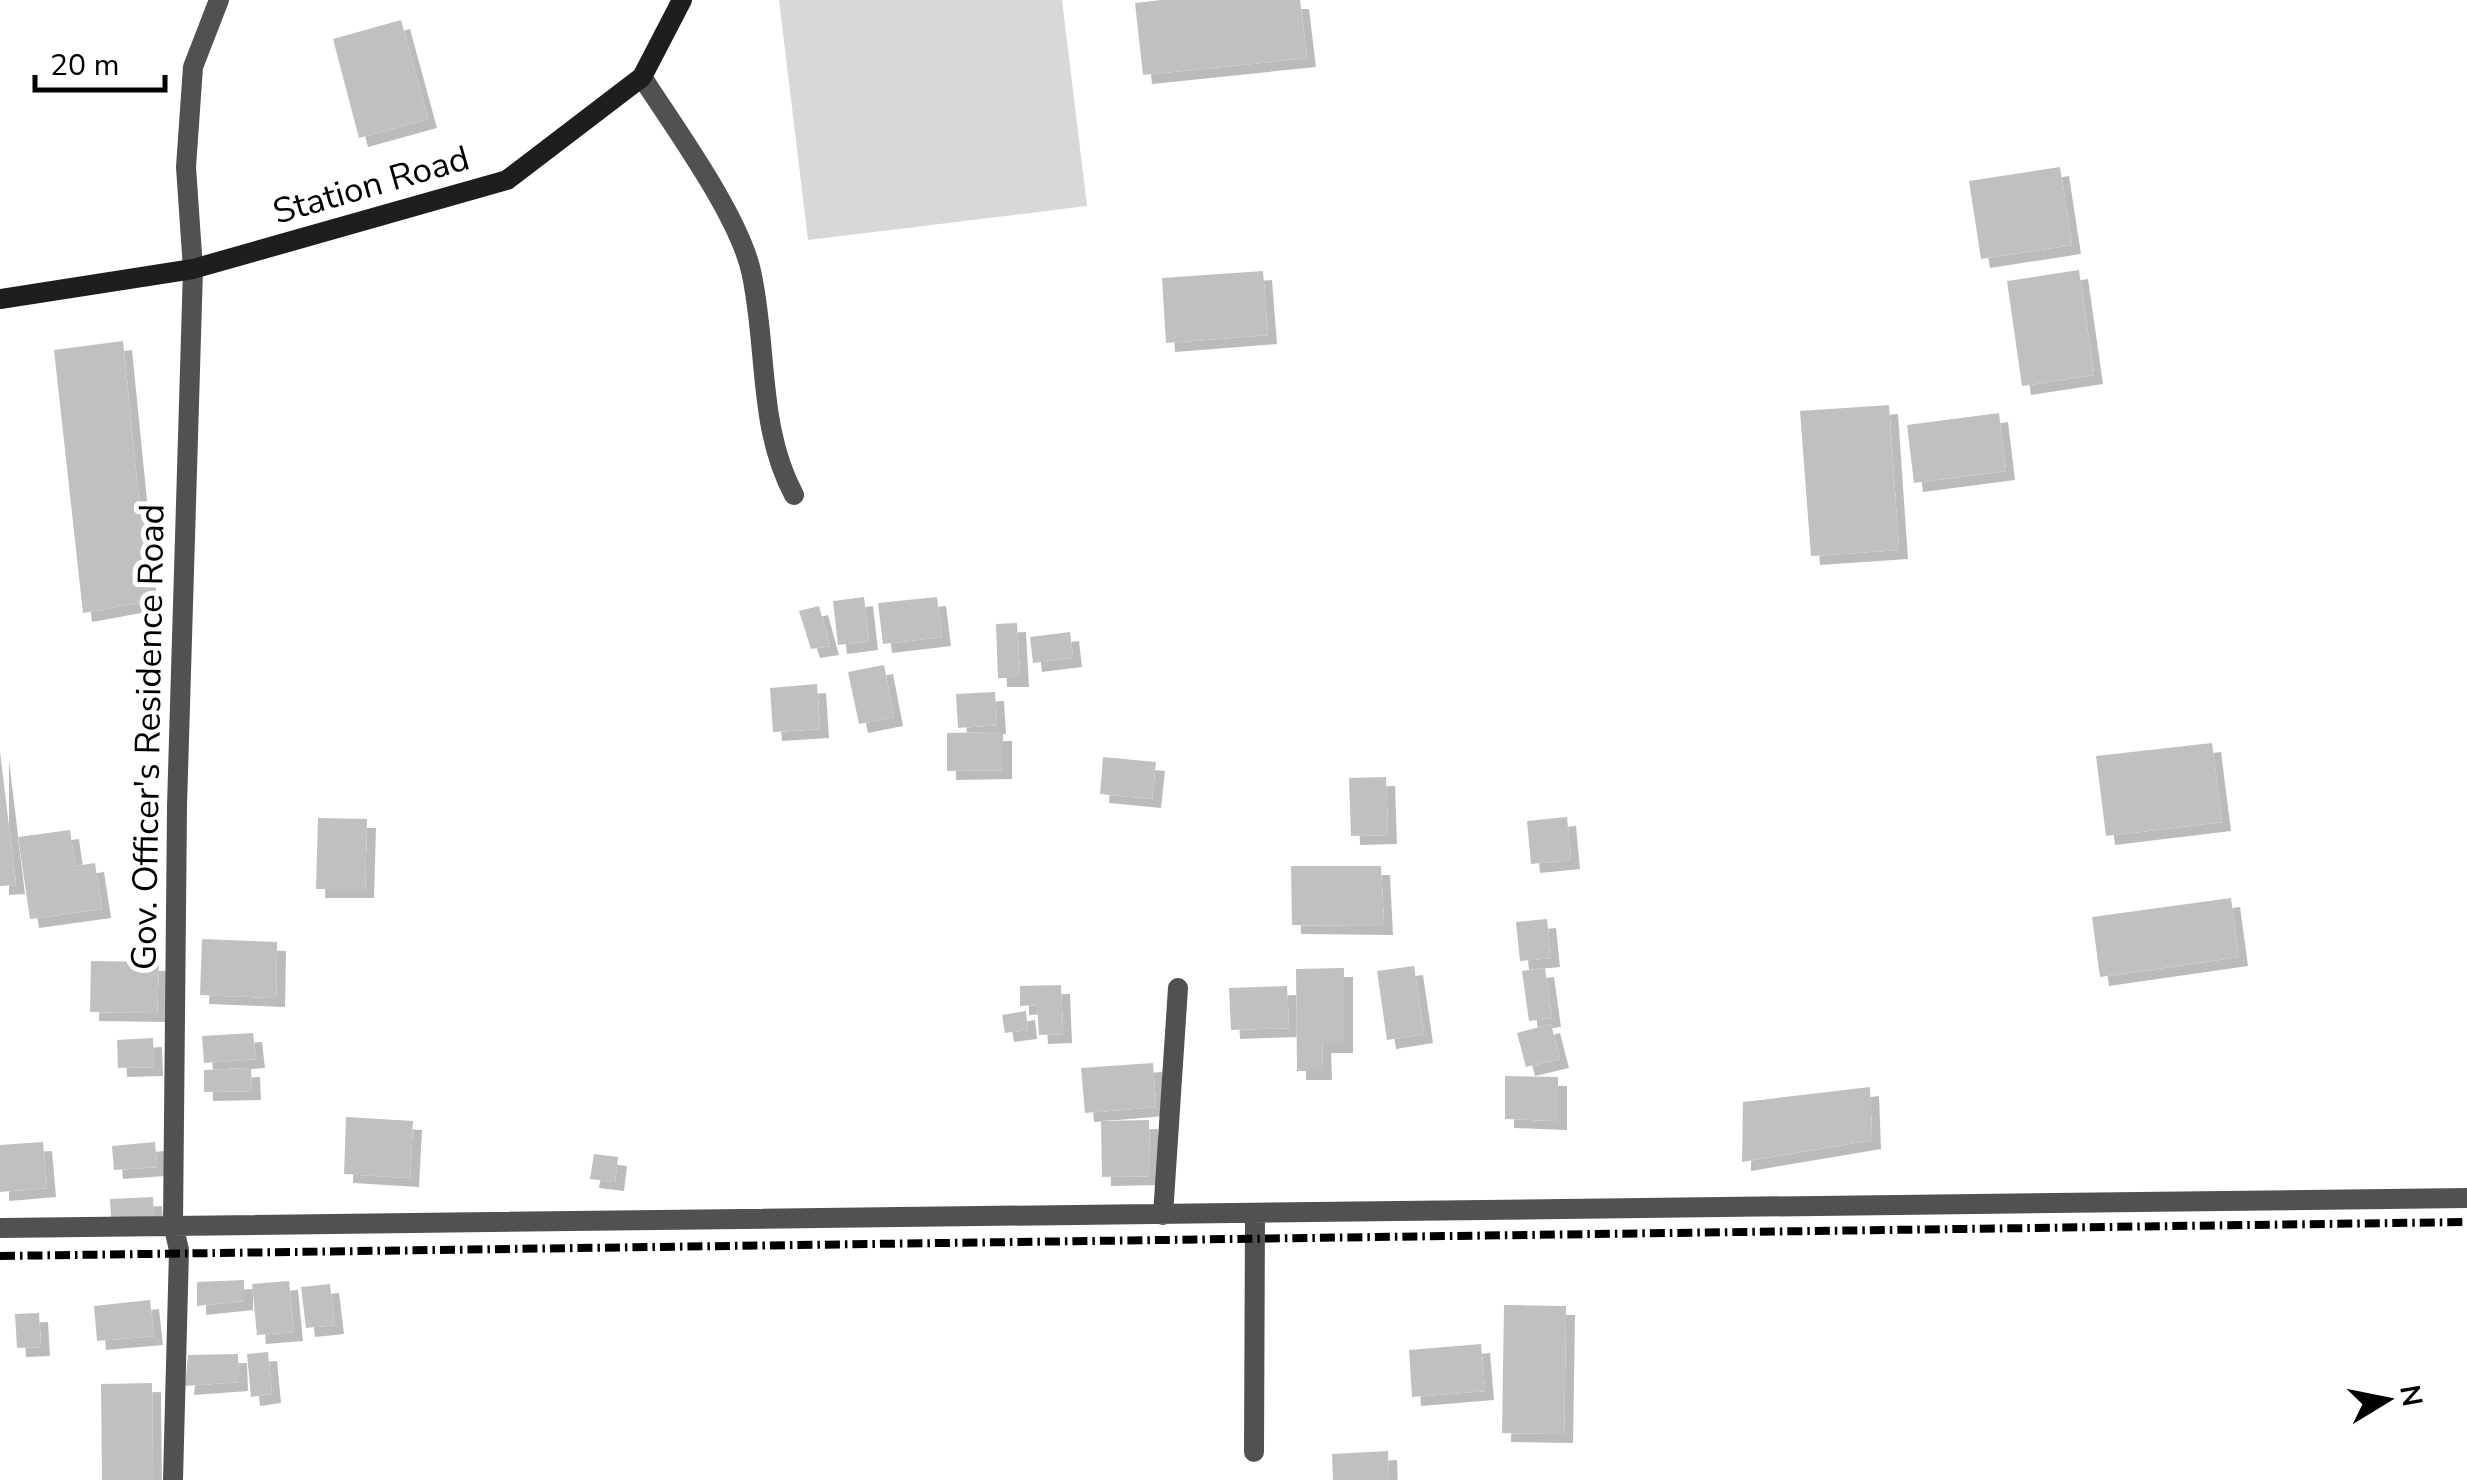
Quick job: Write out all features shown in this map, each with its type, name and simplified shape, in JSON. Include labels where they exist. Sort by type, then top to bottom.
[{"type":"street","name":"Gov. Officer's Residence Road","points":[[173,1480],[180,1250],[172,1224],[177,806],[193,269],[186,167],[193,67],[220,0]]},
{"type":"street","name":"Station Road","points":[[0,300],[193,269],[508,180],[642,77],[682,0]]},
{"type":"street","points":[[642,77],[710,183],[750,268],[777,463],[794,495]]},
{"type":"street","points":[[1163,1216],[1178,988]]},
{"type":"street","points":[[0,1228],[1255,1216],[2467,1198]]},
{"type":"street","points":[[1254,1452],[1255,1216]]},
{"type":"shaded area","points":[[779,0],[1062,0],[1087,206],[808,240]]},
{"type":"building","points":[[1300,0],[1307,58],[1143,75],[1135,3]]},
{"type":"building","points":[[401,20],[428,119],[359,138],[333,39]]},
{"type":"building","points":[[2060,167],[2072,245],[1981,259],[1969,181]]},
{"type":"building","points":[[2079,270],[2094,375],[2022,386],[2007,281]]},
{"type":"building","points":[[1263,271],[1268,335],[1166,343],[1162,278]]},
{"type":"building","points":[[123,341],[149,601],[83,613],[54,350]]},
{"type":"building","points":[[1889,405],[1899,550],[1811,556],[1800,411]]},
{"type":"building","points":[[1999,413],[2006,471],[1914,483],[1907,425]]},
{"type":"building","points":[[864,597],[869,641],[838,645],[833,601]]},
{"type":"building","points":[[937,597],[942,637],[883,644],[878,603]]},
{"type":"building","points":[[819,606],[830,646],[811,649],[799,611]]},
{"type":"building","points":[[1017,623],[1020,678],[998,678],[996,624]]},
{"type":"building","points":[[1070,632],[1073,658],[1033,663],[1030,637]]},
{"type":"building","points":[[884,665],[894,717],[859,724],[848,672]]},
{"type":"building","points":[[817,684],[820,729],[773,732],[770,688]]},
{"type":"building","points":[[995,692],[997,725],[958,728],[956,694]]},
{"type":"building","points":[[1003,732],[1003,770],[947,771],[947,733]]},
{"type":"building","points":[[2212,743],[2222,822],[2106,836],[2096,756]]},
{"type":"building","points":[[0,751],[16,885],[0,886]]},
{"type":"building","points":[[1103,757],[1156,762],[1152,799],[1100,794]]},
{"type":"building","points":[[1386,777],[1388,835],[1351,836],[1349,778]]},
{"type":"building","points":[[1567,817],[1571,860],[1531,864],[1527,821]]},
{"type":"building","points":[[318,818],[367,819],[365,889],[316,889]]},
{"type":"building","points":[[70,830],[75,866],[95,863],[102,909],[30,919],[18,837]]},
{"type":"building","points":[[1291,866],[1381,866],[1384,926],[1292,925]]},
{"type":"building","points":[[2231,898],[2239,957],[2100,977],[2092,917]]},
{"type":"building","points":[[1547,919],[1551,958],[1520,961],[1516,922]]},
{"type":"building","points":[[202,939],[277,942],[276,998],[200,995]]},
{"type":"building","points":[[91,961],[159,962],[157,1013],[90,1012]]},
{"type":"building","points":[[1414,966],[1424,1034],[1387,1040],[1377,971]]},
{"type":"building","points":[[1344,968],[1344,1044],[1322,1044],[1323,1071],[1297,1071],[1296,969]]},
{"type":"building","points":[[1545,968],[1552,1018],[1529,1021],[1522,971]]},
{"type":"building","points":[[1061,985],[1063,1034],[1039,1035],[1037,1005],[1020,1006],[1020,986]]},
{"type":"building","points":[[1287,986],[1289,1028],[1231,1030],[1229,988]]},
{"type":"building","points":[[1026,1011],[1028,1030],[1005,1033],[1002,1015]]},
{"type":"building","points":[[1551,1024],[1560,1059],[1526,1067],[1517,1033]]},
{"type":"building","points":[[253,1033],[256,1059],[204,1063],[202,1036]]},
{"type":"building","points":[[153,1038],[154,1067],[118,1068],[117,1040]]},
{"type":"building","points":[[1153,1063],[1156,1107],[1085,1113],[1081,1068]]},
{"type":"building","points":[[251,1068],[252,1091],[204,1092],[204,1070]]},
{"type":"building","points":[[1505,1076],[1558,1077],[1558,1121],[1505,1119]]},
{"type":"building","points":[[1870,1087],[1872,1140],[1742,1162],[1743,1102]]},
{"type":"building","points":[[346,1117],[413,1121],[410,1178],[344,1174]]},
{"type":"building","points":[[1149,1120],[1150,1176],[1102,1177],[1101,1121]]},
{"type":"building","points":[[43,1142],[47,1188],[0,1192],[0,1145]]},
{"type":"building","points":[[155,1142],[157,1167],[114,1170],[112,1146]]},
{"type":"building","points":[[594,1154],[618,1157],[615,1182],[590,1179]]},
{"type":"building","points":[[153,1197],[154,1216],[111,1218],[110,1199]]},
{"type":"building","points":[[244,1280],[244,1301],[197,1306],[197,1282]]},
{"type":"building","points":[[289,1281],[294,1332],[257,1335],[252,1284]]},
{"type":"building","points":[[330,1284],[335,1325],[306,1328],[301,1287]]},
{"type":"building","points":[[150,1300],[154,1336],[97,1341],[94,1306]]},
{"type":"building","points":[[1504,1305],[1566,1306],[1564,1434],[1502,1433]]},
{"type":"building","points":[[39,1313],[41,1347],[17,1348],[15,1314]]},
{"type":"building","points":[[1481,1344],[1485,1391],[1412,1397],[1409,1350]]},
{"type":"building","points":[[268,1352],[272,1394],[251,1397],[247,1354]]},
{"type":"building","points":[[238,1354],[239,1382],[185,1386],[188,1355]]},
{"type":"building","points":[[152,1383],[153,1480],[102,1480],[101,1384]]},
{"type":"building","points":[[1388,1451],[1389,1480],[1333,1480],[1332,1454]]},
{"type":"railway","points":[[0,1256],[2467,1222]]}]
